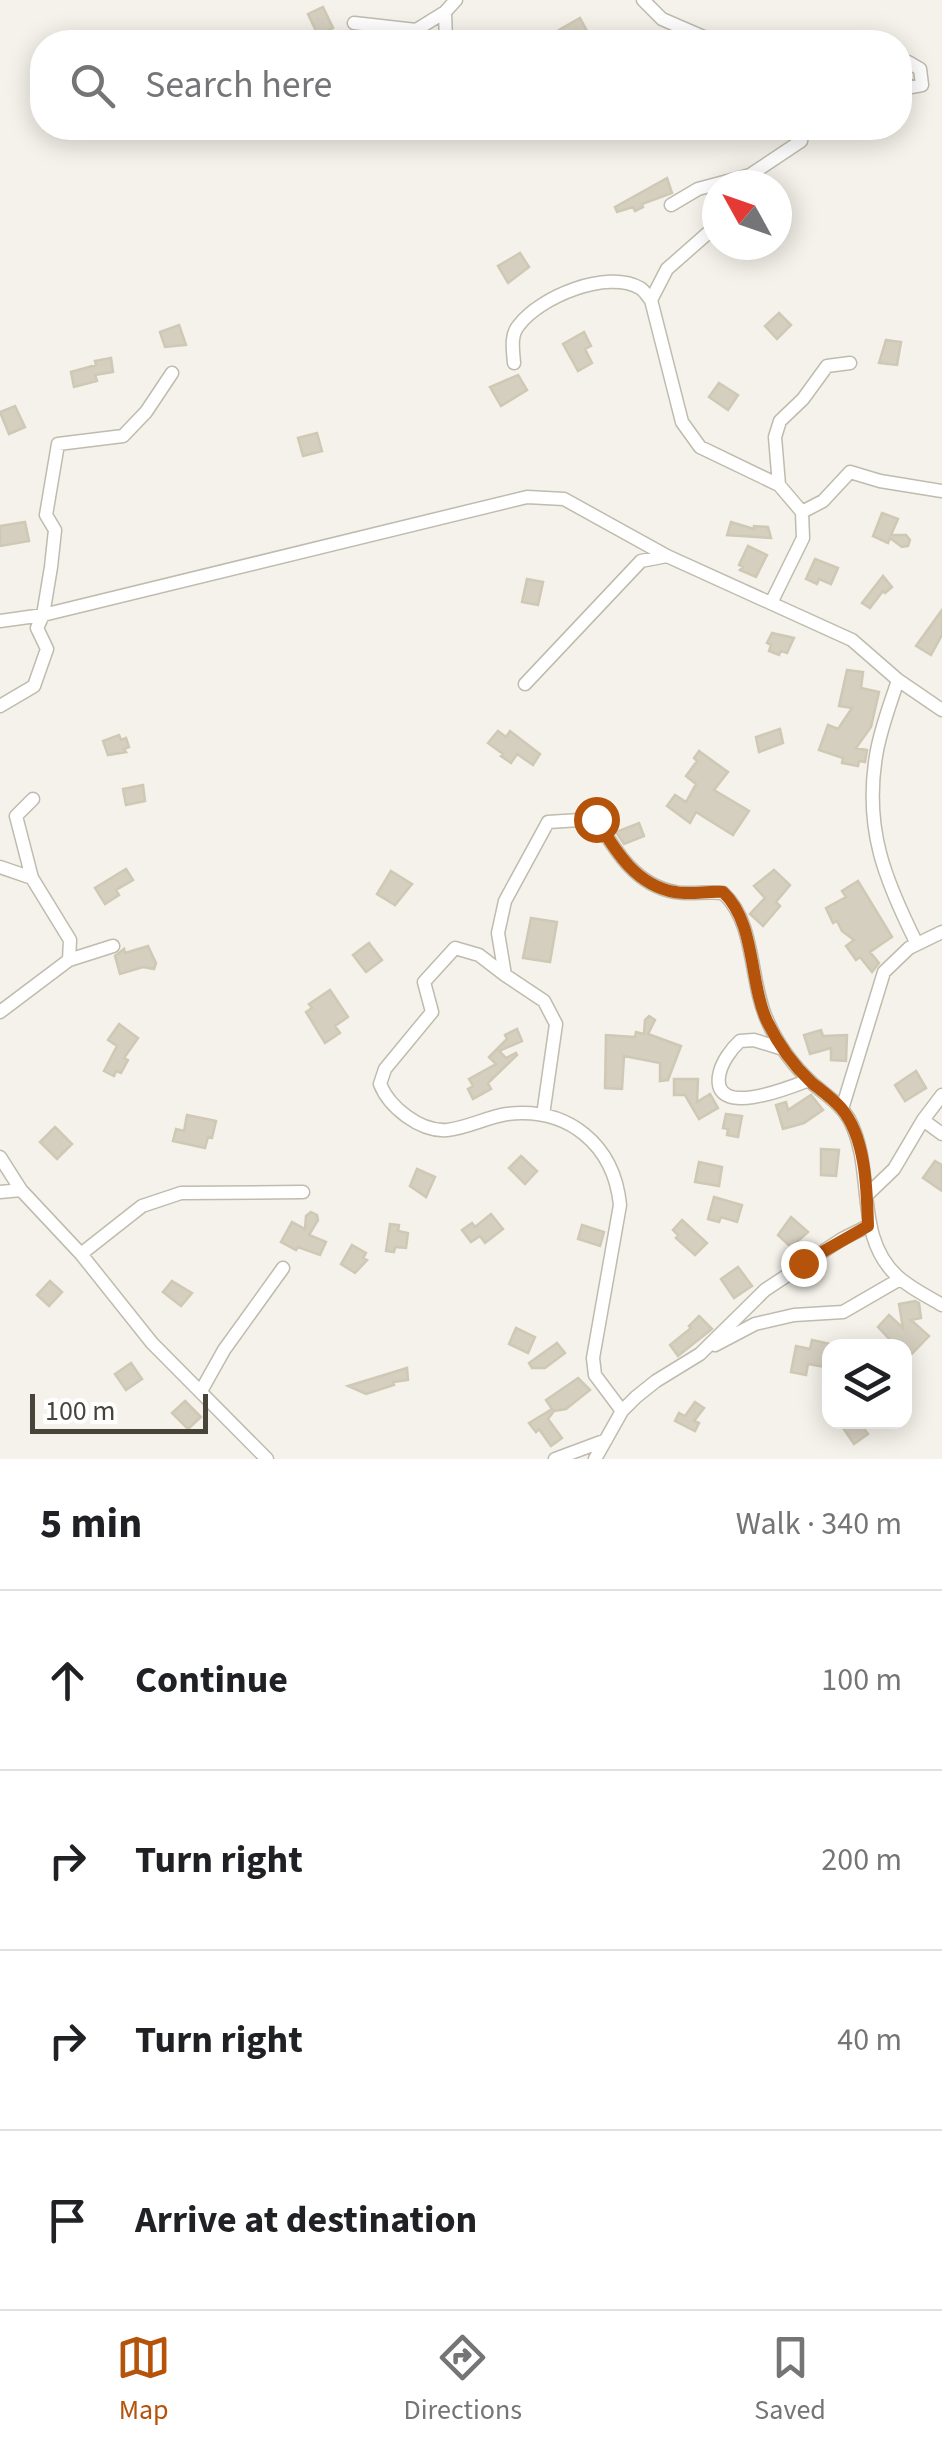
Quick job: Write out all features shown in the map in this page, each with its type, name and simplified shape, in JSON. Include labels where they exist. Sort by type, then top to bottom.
[{"type":"street","points":[[354,23],[416,30],[456,0]]},
{"type":"street","points":[[643,0],[662,18],[688,30]]},
{"type":"street","points":[[444,12],[445,30]]},
{"type":"street","points":[[912,64],[920,68],[922,84],[912,86]]},
{"type":"street","points":[[761,170],[801,140]]},
{"type":"street","points":[[671,205],[702,188]]},
{"type":"street","points":[[651,300],[667,268],[702,238]]},
{"type":"street","points":[[514,363],[512,343],[517,326],[548,301],[572,288],[610,282],[640,288],[651,300],[682,422],[700,446],[779,485],[802,512],[802,538],[771,603]]},
{"type":"street","points":[[779,485],[775,437],[780,421],[803,399],[827,366],[850,363]]},
{"type":"street","points":[[0,706],[34,686],[47,649],[37,628],[43,615],[55,530],[46,516],[58,444],[123,436],[146,412],[172,374]]},
{"type":"street","points":[[802,512],[822,501],[850,472],[880,481],[942,490]]},
{"type":"street","points":[[0,621],[43,615],[527,497],[564,499],[667,556],[852,640],[898,680],[942,710]]},
{"type":"street","points":[[525,684],[641,561],[667,556]]},
{"type":"street","points":[[898,680],[876,754],[871,811],[887,884],[918,944]]},
{"type":"street","points":[[33,799],[16,816],[32,878],[70,940],[69,960]]},
{"type":"street","points":[[505,975],[498,933],[505,902],[548,822],[596,819],[619,858],[644,880],[675,892],[723,892],[732,901],[745,932],[755,989],[767,1021],[783,1049],[852,1124],[868,1194],[868,1226],[879,1252],[900,1279],[942,1306]]},
{"type":"street","points":[[0,867],[32,878]]},
{"type":"street","points":[[842,1109],[884,972],[918,944],[942,932]]},
{"type":"street","points":[[0,1012],[69,960],[113,946]]},
{"type":"street","points":[[543,1115],[556,1024],[544,1001],[478,956],[455,948],[424,982],[432,1012],[385,1069],[380,1084],[386,1098],[413,1120],[444,1130],[507,1114],[543,1115],[579,1131],[600,1147],[618,1182],[620,1205],[593,1358],[595,1375],[622,1411]]},
{"type":"street","points":[[783,1049],[746,1038],[735,1044],[718,1078],[720,1090],[741,1098],[763,1096],[809,1080]]},
{"type":"street","points":[[868,1194],[894,1169],[922,1120],[942,1096]]},
{"type":"street","points":[[922,1120],[942,1134]]},
{"type":"street","points":[[0,1157],[20,1190],[81,1254],[152,1343],[267,1459]]},
{"type":"street","points":[[0,1192],[20,1190]]},
{"type":"street","points":[[81,1254],[142,1206],[181,1194],[303,1192]]},
{"type":"street","points":[[700,1354],[765,1290],[842,1238],[868,1226]]},
{"type":"street","points":[[201,1391],[224,1350],[283,1268]]},
{"type":"street","points":[[595,1459],[622,1411],[656,1380],[700,1354],[756,1324],[794,1315],[843,1312],[900,1279]]},
{"type":"street","points":[[554,1459],[606,1440]]},
{"type":"building","points":[[323,7],[333,28],[316,30],[308,14]]},
{"type":"building","points":[[580,18],[586,30],[559,30]]},
{"type":"building","points":[[667,178],[672,193],[642,204],[635,211],[633,207],[617,212],[615,207]]},
{"type":"building","points":[[520,253],[529,267],[508,283],[498,266]]},
{"type":"building","points":[[779,313],[791,325],[777,339],[765,326]]},
{"type":"building","points":[[179,325],[186,345],[165,347],[160,332]]},
{"type":"building","points":[[584,332],[591,346],[585,349],[592,363],[578,371],[563,344]]},
{"type":"building","points":[[886,340],[901,342],[897,365],[879,363]]},
{"type":"building","points":[[111,358],[113,372],[95,375],[97,381],[74,387],[71,372]]},
{"type":"building","points":[[518,375],[527,390],[501,406],[490,387]]},
{"type":"building","points":[[719,383],[738,395],[728,410],[709,397]]},
{"type":"building","points":[[15,406],[25,427],[9,434],[0,412]]},
{"type":"building","points":[[317,433],[322,451],[303,456],[298,438]]},
{"type":"building","points":[[882,513],[898,519],[891,535],[906,535],[910,540],[908,546],[873,536]]},
{"type":"building","points":[[25,522],[29,541],[0,546],[0,526]]},
{"type":"building","points":[[731,522],[754,529],[768,527],[771,538],[727,535]]},
{"type":"building","points":[[748,546],[767,555],[756,577],[740,570]]},
{"type":"building","points":[[815,559],[838,568],[831,584],[806,579]]},
{"type":"building","points":[[883,576],[892,587],[883,591],[870,608],[862,603]]},
{"type":"building","points":[[527,579],[543,582],[538,605],[522,602]]},
{"type":"building","points":[[942,610],[942,635],[931,655],[916,646]]},
{"type":"building","points":[[772,633],[794,638],[787,653],[769,651],[771,645],[767,643]]},
{"type":"building","points":[[847,670],[863,672],[861,688],[879,692],[871,727],[856,748],[867,750],[865,762],[859,761],[858,766],[842,763],[843,758],[819,750],[828,725],[838,729],[852,708],[839,706]]},
{"type":"building","points":[[780,729],[783,743],[759,752],[756,737]]},
{"type":"building","points":[[498,731],[506,737],[510,731],[540,754],[533,765],[517,754],[511,763],[501,756],[488,743]]},
{"type":"building","points":[[119,735],[121,740],[126,738],[129,747],[124,749],[126,752],[108,755],[103,741]]},
{"type":"building","points":[[699,751],[728,772],[714,790],[749,811],[733,835],[696,812],[690,823],[667,806],[675,795],[686,802],[696,784],[686,776]]},
{"type":"building","points":[[143,785],[145,801],[126,805],[123,789]]},
{"type":"building","points":[[639,823],[644,836],[624,844],[616,832]]},
{"type":"building","points":[[126,869],[133,880],[116,890],[119,895],[105,904],[95,888]]},
{"type":"building","points":[[774,870],[790,885],[776,902],[780,906],[763,926],[750,914],[765,898],[754,886]]},
{"type":"building","points":[[391,871],[412,884],[395,905],[377,894]]},
{"type":"building","points":[[858,881],[892,937],[870,952],[879,963],[872,972],[860,957],[856,960],[846,946],[854,940],[837,921],[833,923],[826,908],[846,897],[842,891]]},
{"type":"building","points":[[531,918],[557,922],[550,962],[523,958]]},
{"type":"building","points":[[369,943],[382,960],[366,972],[353,955]]},
{"type":"building","points":[[148,946],[156,963],[154,969],[143,967],[120,974],[115,956],[124,949],[125,953]]},
{"type":"building","points":[[330,990],[348,1017],[335,1026],[340,1033],[325,1043],[306,1012],[312,1008],[309,1004]]},
{"type":"building","points":[[649,1016],[655,1020],[648,1034],[681,1046],[668,1080],[660,1081],[660,1063],[624,1056],[622,1089],[605,1088],[606,1035],[644,1034]]},
{"type":"building","points":[[119,1024],[138,1038],[124,1058],[128,1060],[121,1073],[116,1071],[114,1076],[104,1071],[117,1046],[108,1040]]},
{"type":"building","points":[[517,1029],[522,1041],[499,1051],[506,1058],[517,1055],[488,1083],[491,1089],[473,1099],[469,1079],[496,1064],[489,1057],[507,1039],[505,1035]]},
{"type":"building","points":[[821,1030],[823,1036],[847,1035],[846,1061],[831,1060],[831,1048],[810,1054],[804,1035]]},
{"type":"building","points":[[916,1071],[926,1088],[905,1101],[895,1085]]},
{"type":"building","points":[[674,1079],[698,1079],[697,1102],[710,1094],[718,1108],[699,1119],[685,1095],[674,1095]]},
{"type":"building","points":[[811,1095],[823,1110],[804,1123],[783,1129],[776,1105],[786,1102],[788,1110]]},
{"type":"building","points":[[726,1114],[742,1116],[738,1137],[727,1135],[728,1129],[723,1128]]},
{"type":"building","points":[[187,1115],[216,1121],[205,1148],[173,1141],[176,1129],[184,1131]]},
{"type":"building","points":[[55,1127],[72,1144],[57,1159],[40,1142]]},
{"type":"building","points":[[821,1149],[839,1150],[836,1176],[821,1175]]},
{"type":"building","points":[[521,1156],[537,1171],[525,1184],[509,1168]]},
{"type":"building","points":[[935,1161],[942,1165],[942,1191],[923,1178]]},
{"type":"building","points":[[699,1162],[722,1167],[719,1186],[695,1182]]},
{"type":"building","points":[[417,1169],[435,1177],[426,1197],[410,1186]]},
{"type":"building","points":[[714,1197],[742,1205],[737,1222],[721,1217],[719,1222],[708,1219]]},
{"type":"building","points":[[311,1212],[318,1220],[309,1235],[326,1242],[320,1255],[281,1242],[292,1222],[305,1229],[306,1216]]},
{"type":"building","points":[[491,1214],[503,1229],[485,1243],[480,1236],[471,1242],[462,1230],[472,1223],[475,1227]]},
{"type":"building","points":[[791,1217],[808,1232],[791,1247],[778,1235]]},
{"type":"building","points":[[682,1220],[707,1243],[695,1255],[676,1238],[673,1230]]},
{"type":"building","points":[[390,1224],[399,1225],[398,1231],[408,1233],[406,1248],[386,1251]]},
{"type":"building","points":[[582,1225],[604,1232],[600,1246],[578,1239]]},
{"type":"building","points":[[352,1245],[366,1253],[363,1258],[367,1260],[355,1273],[341,1264]]},
{"type":"building","points":[[738,1267],[752,1286],[734,1298],[721,1279]]},
{"type":"building","points":[[50,1281],[62,1292],[49,1306],[37,1295]]},
{"type":"building","points":[[172,1281],[192,1293],[181,1306],[163,1292]]},
{"type":"building","points":[[919,1303],[921,1318],[911,1320],[929,1336],[912,1354],[912,1339],[889,1339],[878,1327],[889,1315],[903,1328],[899,1304]]},
{"type":"building","points":[[699,1316],[712,1329],[678,1356],[670,1345]]},
{"type":"building","points":[[516,1328],[535,1337],[528,1353],[509,1344]]},
{"type":"building","points":[[812,1340],[822,1342],[822,1366],[808,1364],[806,1375],[791,1372],[796,1346],[810,1349]]},
{"type":"building","points":[[557,1343],[565,1353],[545,1368],[532,1368],[529,1363]]},
{"type":"building","points":[[131,1363],[142,1379],[126,1390],[115,1374]]},
{"type":"building","points":[[407,1368],[408,1380],[366,1394],[348,1386]]},
{"type":"building","points":[[578,1378],[590,1390],[566,1409],[554,1411],[548,1419],[562,1438],[551,1446],[539,1429],[536,1432],[529,1423],[552,1409],[546,1400]]},
{"type":"building","points":[[185,1401],[201,1417],[188,1429],[172,1413]]},
{"type":"building","points":[[695,1402],[704,1408],[694,1421],[699,1423],[695,1431],[675,1421],[679,1413],[685,1416]]},
{"type":"building","points":[[844,1429],[864,1429],[868,1434],[854,1444]]},
{"type":"route","points":[[596,819],[619,858],[644,880],[675,892],[723,892],[732,901],[745,932],[755,989],[767,1021],[797,1067],[842,1109],[852,1124],[868,1194],[868,1226],[803,1263]]}]
